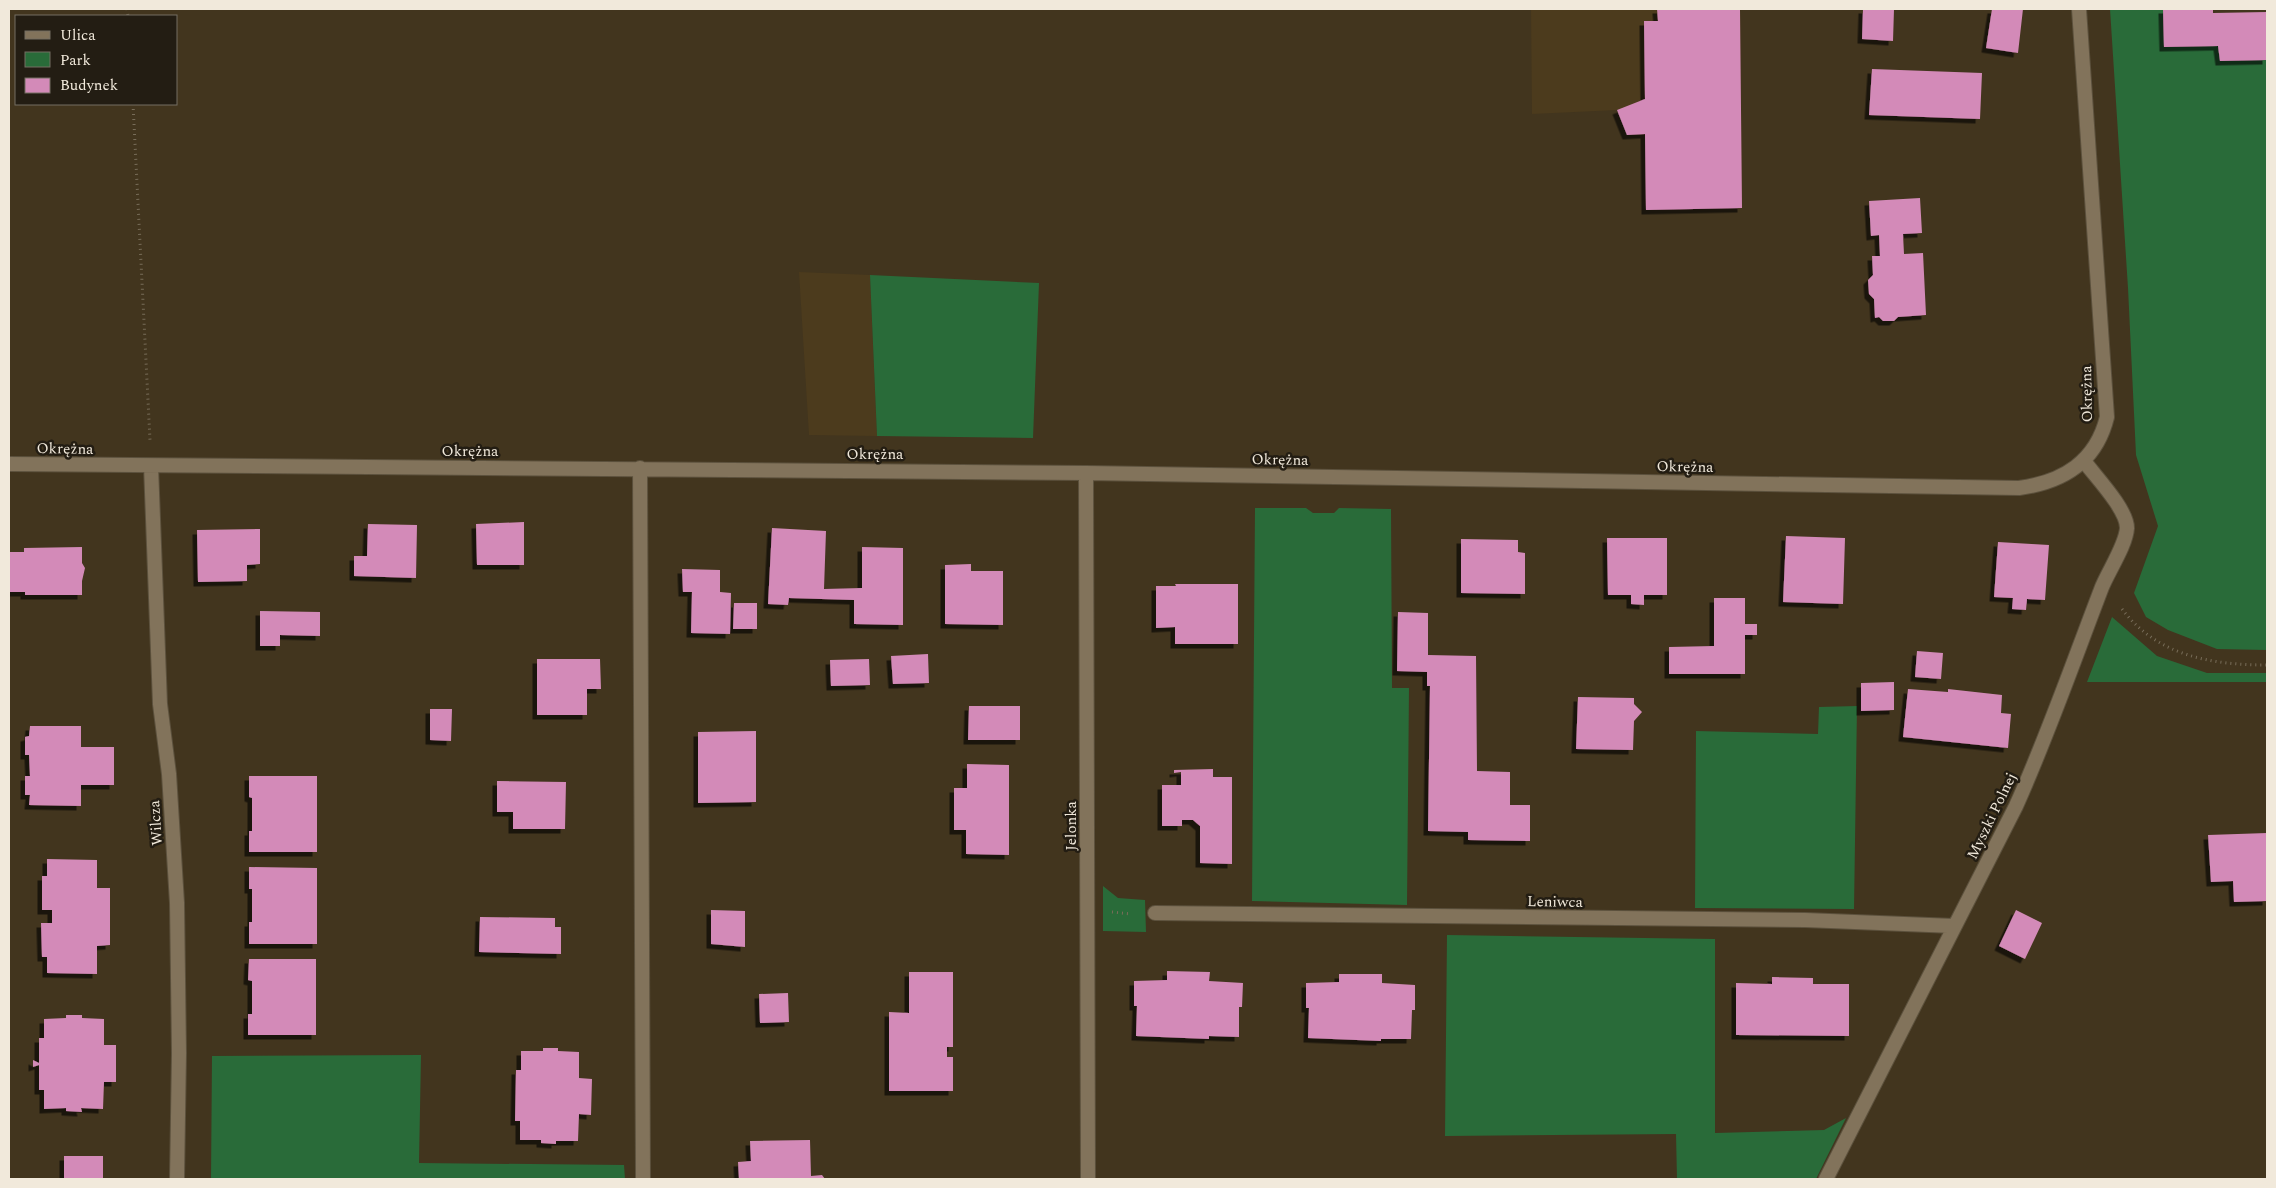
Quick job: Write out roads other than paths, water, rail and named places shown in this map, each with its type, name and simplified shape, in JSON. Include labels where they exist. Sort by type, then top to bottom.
[{"type":"street","name":"Okrężna","points":[[9,464],[1086,473],[2019,488],[2044,485],[2084,461],[2097,446],[2107,417],[2080,9]]},
{"type":"street","name":"Myszki Polnej","points":[[1826,1179],[2016,806],[2038,758],[2103,584],[2122,544],[2127,528],[2125,518],[2084,461]]},
{"type":"street","name":"Wilcza","points":[[151,466],[160,704],[169,774],[177,912],[179,1053],[177,1179]]},
{"type":"street","points":[[640,468],[643,1179]]},
{"type":"street","name":"Jelonka","points":[[1086,473],[1088,1179]]},
{"type":"street","name":"Leniwca","points":[[1155,913],[1798,920],[1954,926]]}]
